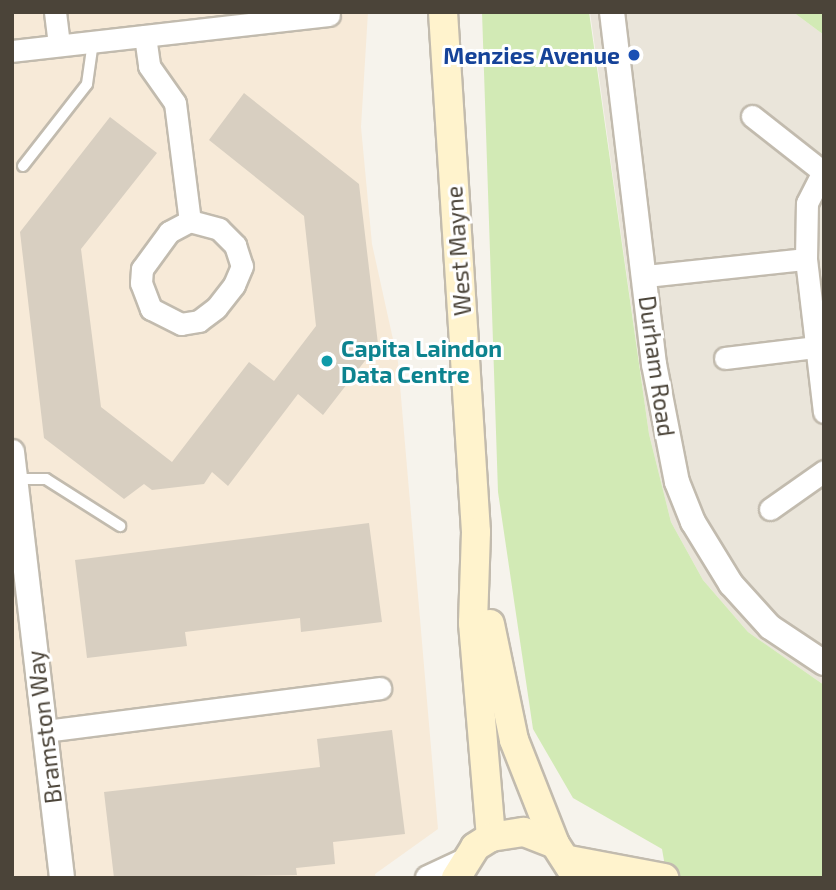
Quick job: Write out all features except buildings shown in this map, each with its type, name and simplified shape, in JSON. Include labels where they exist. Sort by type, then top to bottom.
[{"type":"main road","name":"West Mayne","points":[[443,12],[476,531],[496,662],[514,740],[567,861]]},
{"type":"main road","name":"West Mayne","points":[[476,531],[473,623],[491,837]]},
{"type":"main road","points":[[459,870],[491,837],[524,832],[567,861],[664,878]]},
{"type":"street","points":[[55,12],[59,45]]},
{"type":"street","name":"Durham Road","points":[[612,12],[664,430],[693,522],[712,558],[750,606],[778,633],[824,663]]},
{"type":"street","points":[[12,51],[296,16],[329,15]]},
{"type":"street","points":[[145,36],[149,66],[170,91],[174,103],[190,221]]},
{"type":"street","points":[[752,116],[823,171],[807,203],[806,259],[824,412]]},
{"type":"street","points":[[190,221],[219,229],[235,245],[242,266],[234,285],[216,308],[199,321],[181,324],[150,309],[141,283],[149,258],[169,232],[190,221]]},
{"type":"street","points":[[646,276],[806,259]]},
{"type":"street","points":[[725,358],[816,347]]},
{"type":"street","name":"Bramston Way","points":[[12,452],[62,878]]},
{"type":"street","points":[[769,509],[824,471]]},
{"type":"street","points":[[45,731],[380,688]]},
{"type":"street","points":[[428,878],[459,870]]},
{"type":"lane","points":[[23,166],[87,84],[93,41]]},
{"type":"lane","points":[[15,479],[46,479],[120,526]]},
{"type":"shaded area","points":[[12,12],[368,12],[361,127],[372,244],[398,362],[438,829],[375,874],[376,878],[12,878]]},
{"type":"shaded area","points":[[590,12],[793,12],[824,35],[824,685],[748,632],[703,580],[671,522],[649,434]]},
{"type":"green space","points":[[482,12],[589,12],[649,434],[671,522],[703,580],[748,632],[824,685],[824,878],[667,878],[662,849],[573,798],[533,729],[498,492]]},
{"type":"green space","points":[[793,12],[824,12],[824,35]]},
{"type":"place","name":"Menzies Avenue","points":[[634,55]]},
{"type":"place","name":"Capita Laindon Data Centre","points":[[327,361]]}]
